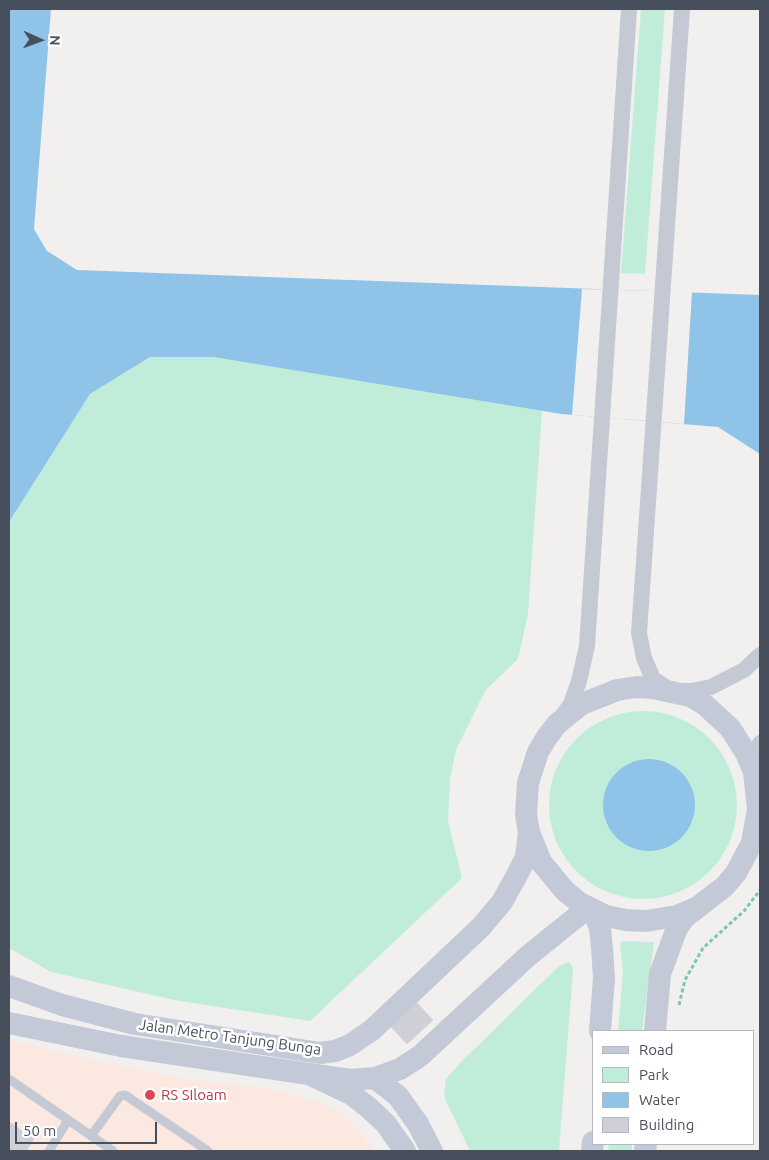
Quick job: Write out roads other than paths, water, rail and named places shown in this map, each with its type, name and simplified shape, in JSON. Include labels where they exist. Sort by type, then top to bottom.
[{"type":"main road","points":[[655,1030],[660,974],[677,928],[685,917],[725,886],[736,873],[752,842],[758,809],[754,772],[739,740],[717,714],[690,696],[653,688],[617,690],[582,704],[557,724],[538,752],[528,783],[526,807],[529,832],[541,862],[552,878],[565,891],[593,910],[626,920],[646,921],[677,916],[696,908]]},
{"type":"main road","name":"Jalan Metro Tanjung Bunga","points":[[9,986],[79,1010],[135,1024],[320,1053],[335,1051],[350,1045],[372,1030],[481,927],[502,902],[517,875],[526,857],[529,832]]},
{"type":"main road","points":[[593,910],[600,928],[604,978],[600,1030]]},
{"type":"main road","points":[[309,1074],[350,1080],[375,1078],[400,1069],[420,1056],[528,956],[580,914],[593,910]]},
{"type":"main road","name":"Jalan Metro Tanjung Bunga","points":[[9,1023],[121,1046],[309,1074],[351,1094],[368,1107],[386,1124],[405,1151]]},
{"type":"main road","points":[[375,1078],[398,1096],[418,1124],[432,1151]]},
{"type":"street","points":[[557,724],[571,704],[587,646],[629,9]]},
{"type":"street","points":[[682,9],[639,633],[644,658],[654,679],[672,691],[692,691],[711,687],[744,670],[760,655]]},
{"type":"street","points":[[754,772],[754,759],[760,743]]},
{"type":"lane","points":[[9,1079],[113,1151]]},
{"type":"lane","points":[[91,1136],[120,1096],[125,1095],[208,1151]]},
{"type":"lane","points":[[49,1151],[68,1120]]},
{"type":"water","points":[[9,9],[51,9],[34,229],[47,251],[77,270],[760,295],[760,454],[718,427],[561,414],[213,357],[150,357],[90,394],[9,522]]},
{"type":"water","points":[[649,759],[658,760],[675,767],[687,779],[694,796],[694,814],[687,831],[675,843],[658,850],[649,851],[640,850],[623,843],[611,831],[604,814],[603,805],[604,796],[611,779],[623,767],[640,760]]},
{"type":"place","name":"RS SIloam","points":[[150,1095]]}]
